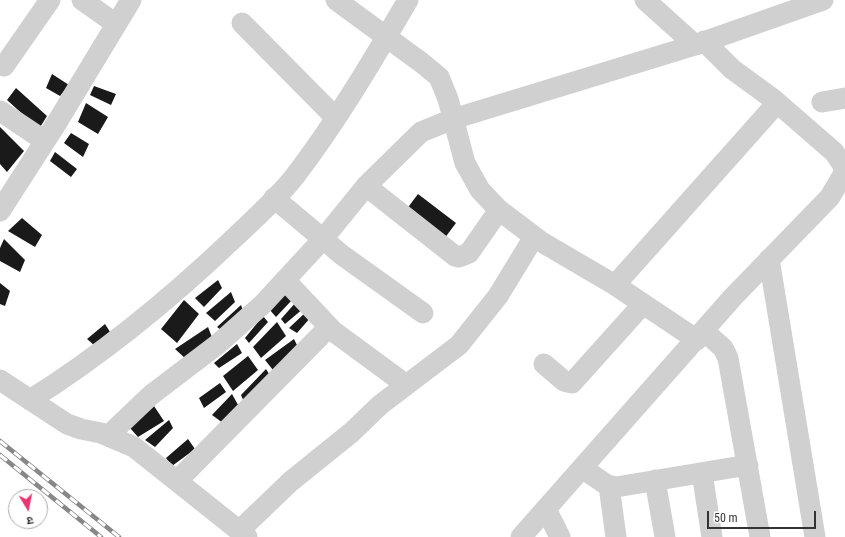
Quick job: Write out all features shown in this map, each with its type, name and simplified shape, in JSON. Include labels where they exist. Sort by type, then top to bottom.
[{"type":"street","points":[[4,66],[50,0]]},
{"type":"street","points":[[82,0],[116,24]]},
{"type":"street","points":[[0,211],[45,141],[131,0]]},
{"type":"street","points":[[336,0],[439,77],[448,99],[465,163],[480,190],[498,210],[534,237],[615,285],[643,304],[723,348],[728,358],[760,537]]},
{"type":"street","points":[[30,400],[75,372],[135,327],[215,256],[294,177],[336,118],[408,0]]},
{"type":"street","points":[[521,537],[733,297],[830,197],[844,173],[843,165],[834,152],[777,103],[645,0]]},
{"type":"street","points":[[108,435],[151,395],[218,344],[263,304],[323,239],[366,186],[421,132],[453,118],[699,43],[823,0]]},
{"type":"street","points":[[242,23],[336,118]]},
{"type":"street","points":[[822,102],[845,98]]},
{"type":"street","points":[[615,285],[777,103]]},
{"type":"street","points":[[0,111],[45,141]]},
{"type":"street","points":[[366,186],[455,256],[459,257],[468,252],[498,210]]},
{"type":"street","points":[[274,198],[342,255],[423,313]]},
{"type":"street","points":[[0,380],[67,424],[81,429],[108,435],[134,447],[243,534],[290,482],[352,432],[405,384],[458,345],[478,323],[498,296],[534,237]]},
{"type":"street","points":[[769,259],[815,537]]},
{"type":"street","points":[[285,280],[329,327],[354,349],[405,384]]},
{"type":"street","points":[[544,364],[564,381],[572,382],[643,304]]},
{"type":"street","points":[[177,481],[329,327]]},
{"type":"street","points":[[582,468],[609,486],[616,486],[748,465]]},
{"type":"street","points":[[702,473],[712,537]]},
{"type":"street","points":[[655,480],[665,537]]},
{"type":"street","points":[[609,486],[616,537]]},
{"type":"street","points":[[546,508],[560,537]]},
{"type":"building","points":[[52,74],[69,85],[60,96],[46,88]]},
{"type":"building","points":[[94,86],[116,94],[111,105],[90,95]]},
{"type":"building","points":[[16,88],[47,116],[39,129],[7,100]]},
{"type":"building","points":[[86,103],[108,117],[98,134],[78,122]]},
{"type":"building","points":[[0,127],[24,151],[7,172],[0,164]]},
{"type":"building","points":[[71,133],[89,144],[83,157],[64,143]]},
{"type":"building","points":[[55,152],[77,169],[71,177],[50,161]]},
{"type":"building","points":[[418,194],[456,223],[444,239],[406,210]]},
{"type":"building","points":[[22,218],[42,235],[35,247],[8,231]]},
{"type":"building","points":[[4,239],[25,260],[20,272],[0,261],[0,248]]},
{"type":"building","points":[[218,280],[222,288],[204,307],[195,298]]},
{"type":"building","points":[[0,283],[10,291],[5,306],[0,304]]},
{"type":"building","points":[[231,292],[235,302],[215,321],[206,313]]},
{"type":"building","points":[[287,292],[292,300],[276,317],[269,309]]},
{"type":"building","points":[[184,300],[199,314],[177,343],[161,329]]},
{"type":"building","points":[[297,301],[304,308],[285,324],[281,319]]},
{"type":"building","points":[[241,305],[244,313],[224,332],[217,327]]},
{"type":"building","points":[[307,311],[311,317],[297,333],[289,328]]},
{"type":"building","points":[[263,316],[268,322],[249,343],[245,338]]},
{"type":"building","points":[[277,322],[286,336],[261,358],[253,347]]},
{"type":"building","points":[[105,324],[112,335],[95,346],[87,339]]},
{"type":"building","points":[[208,327],[213,340],[186,359],[175,349]]},
{"type":"building","points":[[294,339],[299,349],[273,370],[265,360]]},
{"type":"building","points":[[237,344],[242,353],[219,368],[214,363]]},
{"type":"building","points":[[248,356],[258,370],[233,391],[223,376]]},
{"type":"building","points":[[266,369],[271,377],[245,404],[241,395]]},
{"type":"building","points":[[220,383],[226,392],[204,408],[199,398]]},
{"type":"building","points":[[232,394],[242,412],[223,423],[212,415]]},
{"type":"building","points":[[154,406],[164,421],[138,437],[130,428]]},
{"type":"building","points":[[169,420],[173,428],[155,447],[145,440]]},
{"type":"building","points":[[188,439],[195,449],[172,466],[166,458]]},
{"type":"railway","points":[[0,441],[119,537]]},
{"type":"railway","points":[[0,455],[101,537]]}]
